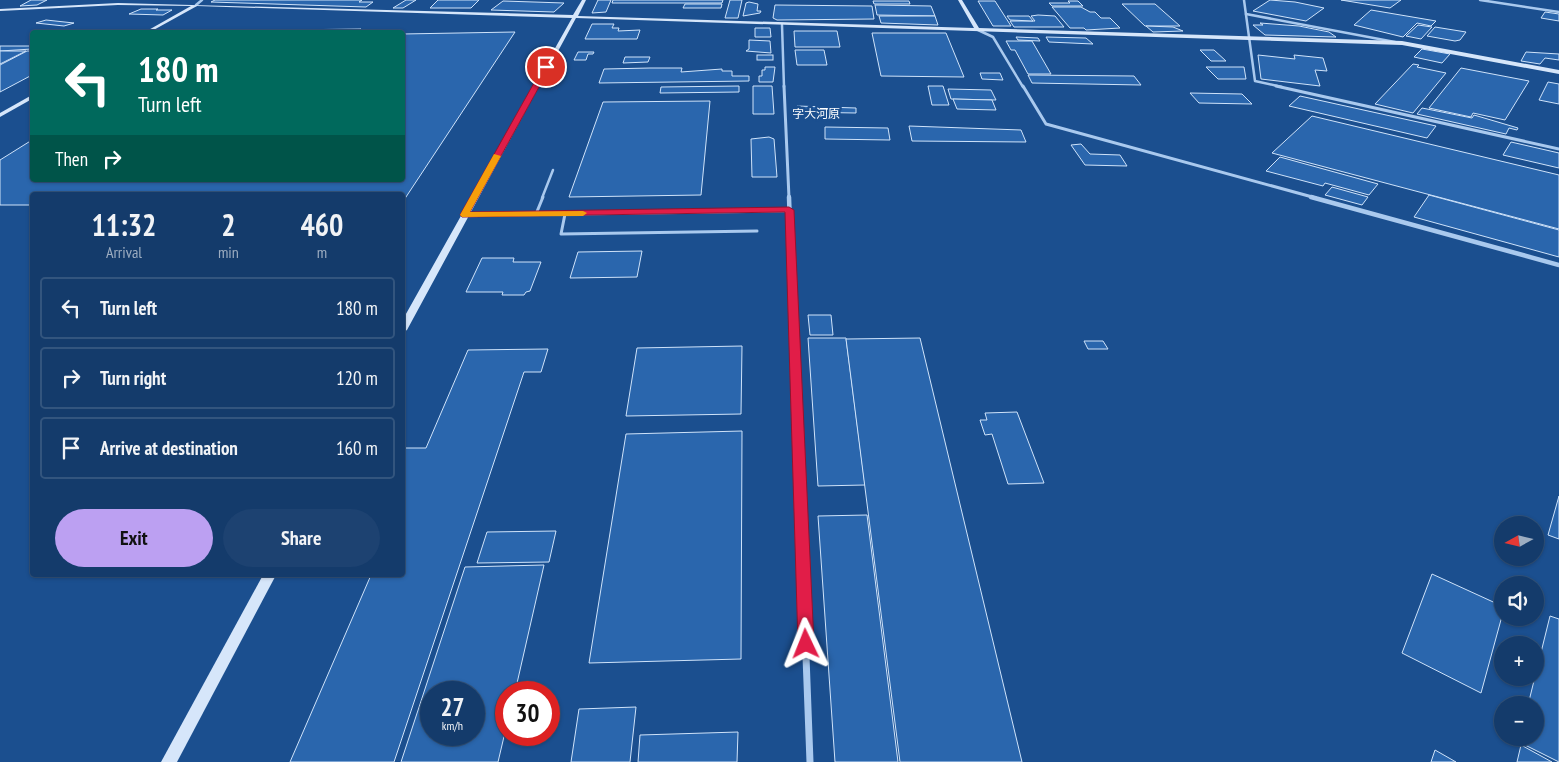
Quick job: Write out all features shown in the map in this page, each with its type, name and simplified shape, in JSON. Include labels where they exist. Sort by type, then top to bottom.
[{"type":"street","points":[[152,30],[202,0]]},
{"type":"street","points":[[405,325],[584,0]]},
{"type":"street","points":[[960,0],[978,30],[992,36],[1046,124],[1559,265]]},
{"type":"street","points":[[1244,0],[1255,81],[1559,149]]},
{"type":"street","points":[[1480,0],[1559,12]]},
{"type":"street","points":[[0,10],[118,4],[196,5],[782,25],[1402,43]]},
{"type":"street","points":[[1246,14],[1559,72]]},
{"type":"street","points":[[782,25],[810,762]]},
{"type":"street","points":[[0,115],[30,98]]},
{"type":"street","points":[[465,215],[789,210]]},
{"type":"street","points":[[169,762],[269,577]]},
{"type":"lane","points":[[536,214],[553,170]]},
{"type":"lane","points":[[565,214],[561,234],[757,231]]},
{"type":"building","points":[[31,0],[47,0],[37,5],[20,6]]},
{"type":"building","points":[[215,0],[362,0],[359,2],[373,2],[366,7],[211,2]]},
{"type":"building","points":[[406,0],[416,0],[403,8],[393,8]]},
{"type":"building","points":[[438,0],[479,0],[471,8],[430,8]]},
{"type":"building","points":[[598,0],[611,0],[606,12],[592,13]]},
{"type":"building","points":[[613,0],[723,0],[722,3],[612,3]]},
{"type":"building","points":[[730,0],[742,0],[738,18],[725,18]]},
{"type":"building","points":[[1270,0],[1295,2],[1324,8],[1306,21],[1253,11]]},
{"type":"building","points":[[1341,0],[1401,0],[1390,8]]},
{"type":"building","points":[[503,1],[564,3],[554,12],[491,10]]},
{"type":"building","points":[[873,1],[909,1],[910,4],[874,4]]},
{"type":"building","points":[[978,1],[995,1],[1011,26],[993,26]]},
{"type":"building","points":[[1068,1],[1078,1],[1083,6],[1052,6],[1049,3],[1070,3]]},
{"type":"building","points":[[746,3],[758,4],[757,11],[761,11],[760,13],[743,16]]},
{"type":"building","points":[[685,4],[722,4],[721,8],[683,8]]},
{"type":"building","points":[[1122,4],[1155,4],[1180,26],[1145,26]]},
{"type":"building","points":[[775,5],[872,6],[874,19],[777,20],[773,18]]},
{"type":"building","points":[[875,5],[931,6],[935,16],[877,15]]},
{"type":"building","points":[[1052,7],[1081,7],[1090,12],[1095,12],[1101,18],[1110,18],[1120,28],[1086,30],[1084,28],[1070,28]]},
{"type":"building","points":[[141,9],[172,10],[163,15],[129,14]]},
{"type":"building","points":[[1371,10],[1436,21],[1431,26],[1417,23],[1403,37],[1354,25]]},
{"type":"building","points":[[1545,12],[1559,14],[1559,21],[1541,18]]},
{"type":"building","points":[[879,16],[935,16],[938,25],[881,23]]},
{"type":"building","points":[[1007,16],[1029,16],[1033,21],[1010,20]]},
{"type":"building","points":[[1031,16],[1055,16],[1064,27],[1014,27],[1010,21],[1035,21]]},
{"type":"building","points":[[46,20],[74,23],[64,26],[36,23]]},
{"type":"building","points":[[1260,23],[1299,26],[1329,32],[1336,37],[1265,35],[1253,25],[1263,25]]},
{"type":"building","points":[[592,24],[614,24],[612,28],[619,28],[618,31],[640,30],[637,39],[585,39]]},
{"type":"building","points":[[1418,25],[1432,27],[1421,39],[1406,36]]},
{"type":"building","points":[[1146,26],[1173,27],[1183,31],[1153,32]]},
{"type":"building","points":[[1435,27],[1466,32],[1460,40],[1455,41],[1427,36]]},
{"type":"building","points":[[755,28],[770,28],[771,37],[755,37]]},
{"type":"building","points":[[361,29],[359,30],[286,30]]},
{"type":"building","points":[[794,31],[837,31],[840,47],[795,47]]},
{"type":"building","points":[[515,32],[405,198],[405,192],[30,192],[30,205],[0,205],[0,160],[30,141],[30,182],[405,182],[405,34]]},
{"type":"building","points":[[872,33],[946,33],[964,77],[881,76]]},
{"type":"building","points":[[1016,37],[1038,38],[1040,41],[1018,40]]},
{"type":"building","points":[[1046,37],[1086,38],[1093,44],[1049,42]]},
{"type":"building","points":[[749,40],[770,41],[771,53],[746,51],[749,49]]},
{"type":"building","points":[[1006,41],[1032,41],[1051,74],[1028,74],[1015,50],[1011,50]]},
{"type":"building","points":[[0,46],[30,46],[30,49],[0,51]]},
{"type":"building","points":[[1422,49],[1450,54],[1442,63],[1414,57]]},
{"type":"building","points":[[795,50],[824,50],[827,65],[797,65]]},
{"type":"building","points":[[1200,50],[1214,50],[1226,61],[1211,61]]},
{"type":"building","points":[[0,51],[26,51],[0,64]]},
{"type":"building","points":[[30,51],[30,76],[0,92],[0,65]]},
{"type":"building","points":[[578,52],[594,52],[593,54],[588,54],[586,60],[574,60]]},
{"type":"building","points":[[1526,52],[1559,54],[1559,60],[1545,58],[1540,64],[1521,61]]},
{"type":"building","points":[[757,55],[773,55],[773,60],[757,60]]},
{"type":"building","points":[[1258,55],[1295,59],[1294,55],[1323,58],[1327,71],[1315,70],[1320,86],[1261,79]]},
{"type":"building","points":[[625,57],[650,57],[648,62],[623,63]]},
{"type":"building","points":[[1413,64],[1419,65],[1417,67],[1446,73],[1413,113],[1375,104]]},
{"type":"building","points":[[765,67],[775,67],[773,82],[759,82],[759,76],[762,76],[762,70],[765,70]]},
{"type":"building","points":[[1206,67],[1244,67],[1246,79],[1218,79]]},
{"type":"building","points":[[682,68],[681,72],[722,69],[722,71],[732,71],[732,76],[749,76],[749,81],[599,83],[604,69]]},
{"type":"building","points":[[1461,68],[1529,81],[1505,120],[1473,113],[1471,117],[1429,108]]},
{"type":"building","points":[[980,73],[1000,73],[1003,80],[982,79]]},
{"type":"building","points":[[1028,75],[1134,76],[1141,85],[1032,83]]},
{"type":"building","points":[[1548,82],[1559,84],[1559,104],[1539,100]]},
{"type":"building","points":[[739,86],[739,92],[660,93],[661,87]]},
{"type":"building","points":[[753,86],[772,86],[774,114],[753,114]]},
{"type":"building","points":[[928,86],[943,86],[949,105],[932,105]]},
{"type":"building","points":[[948,89],[991,90],[996,100],[951,99]]},
{"type":"building","points":[[1190,93],[1242,94],[1252,104],[1199,103]]},
{"type":"building","points":[[1300,96],[1436,126],[1427,138],[1289,106]]},
{"type":"building","points":[[953,99],[992,100],[996,110],[957,109]]},
{"type":"building","points":[[710,101],[701,195],[569,197],[603,102]]},
{"type":"building","points":[[797,106],[856,108],[856,113],[797,112]]},
{"type":"building","points":[[1422,108],[1472,118],[1474,115],[1518,128],[1517,130],[1509,128],[1506,134],[1417,114]]},
{"type":"building","points":[[1312,116],[1559,175],[1559,229],[1272,153]]},
{"type":"building","points":[[909,126],[1021,130],[1026,142],[912,141]]},
{"type":"building","points":[[825,127],[888,128],[890,140],[825,139]]},
{"type":"building","points":[[769,137],[774,139],[777,177],[752,177],[751,139]]},
{"type":"building","points":[[1511,142],[1559,153],[1559,168],[1503,155]]},
{"type":"building","points":[[1081,144],[1090,154],[1120,155],[1127,166],[1085,165],[1071,145]]},
{"type":"building","points":[[1280,157],[1378,184],[1369,195],[1325,183],[1323,186],[1266,171]]},
{"type":"building","points":[[1332,187],[1368,197],[1362,205],[1325,195]]},
{"type":"building","points":[[1429,195],[1559,230],[1559,257],[1414,217]]},
{"type":"building","points":[[642,251],[637,277],[570,278],[578,252]]},
{"type":"building","points":[[482,258],[514,258],[513,262],[541,262],[530,291],[524,295],[502,295],[503,292],[466,292]]},
{"type":"building","points":[[808,315],[831,315],[833,335],[810,335]]},
{"type":"building","points":[[808,338],[846,338],[865,485],[818,486]]},
{"type":"building","points":[[920,338],[1022,762],[900,762],[846,339]]},
{"type":"building","points":[[1084,341],[1103,341],[1108,349],[1088,349]]},
{"type":"building","points":[[742,346],[741,414],[626,416],[637,348]]},
{"type":"building","points":[[548,349],[541,372],[524,372],[394,762],[290,762],[370,577],[405,577],[405,448],[426,448],[468,350]]},
{"type":"building","points":[[1017,412],[1044,483],[1008,484],[992,434],[985,435],[980,420],[987,420],[985,413]]},
{"type":"building","points":[[742,431],[741,659],[589,663],[626,434]]},
{"type":"building","points":[[1559,496],[1559,539],[1548,535]]},
{"type":"building","points":[[867,515],[898,762],[835,762],[818,516]]},
{"type":"building","points":[[556,531],[549,562],[477,563],[487,532]]},
{"type":"building","points":[[544,565],[518,681],[495,681],[495,746],[502,746],[498,762],[401,762],[420,704],[420,746],[485,746],[485,681],[428,681],[465,567]]},
{"type":"building","points":[[1432,574],[1494,602],[1494,626],[1499,626],[1497,636],[1494,636],[1494,645],[1481,693],[1402,653]]},
{"type":"building","points":[[1550,616],[1559,619],[1559,762],[1527,746],[1544,746],[1544,696],[1530,696],[1533,686],[1544,686],[1544,640]]},
{"type":"building","points":[[636,707],[630,762],[571,762],[579,709]]},
{"type":"building","points":[[738,732],[737,762],[638,762],[640,735]]},
{"type":"building","points":[[1521,746],[1523,746],[1552,762],[1517,762]]},
{"type":"building","points":[[1435,750],[1456,762],[1431,762]]},
{"type":"slow traffic","points":[[497,156],[465,215],[583,213]]},
{"type":"district","name":"字大河原","points":[[816,113]]},
{"type":"route","points":[[546,67],[465,215],[789,210],[806,644]]}]
